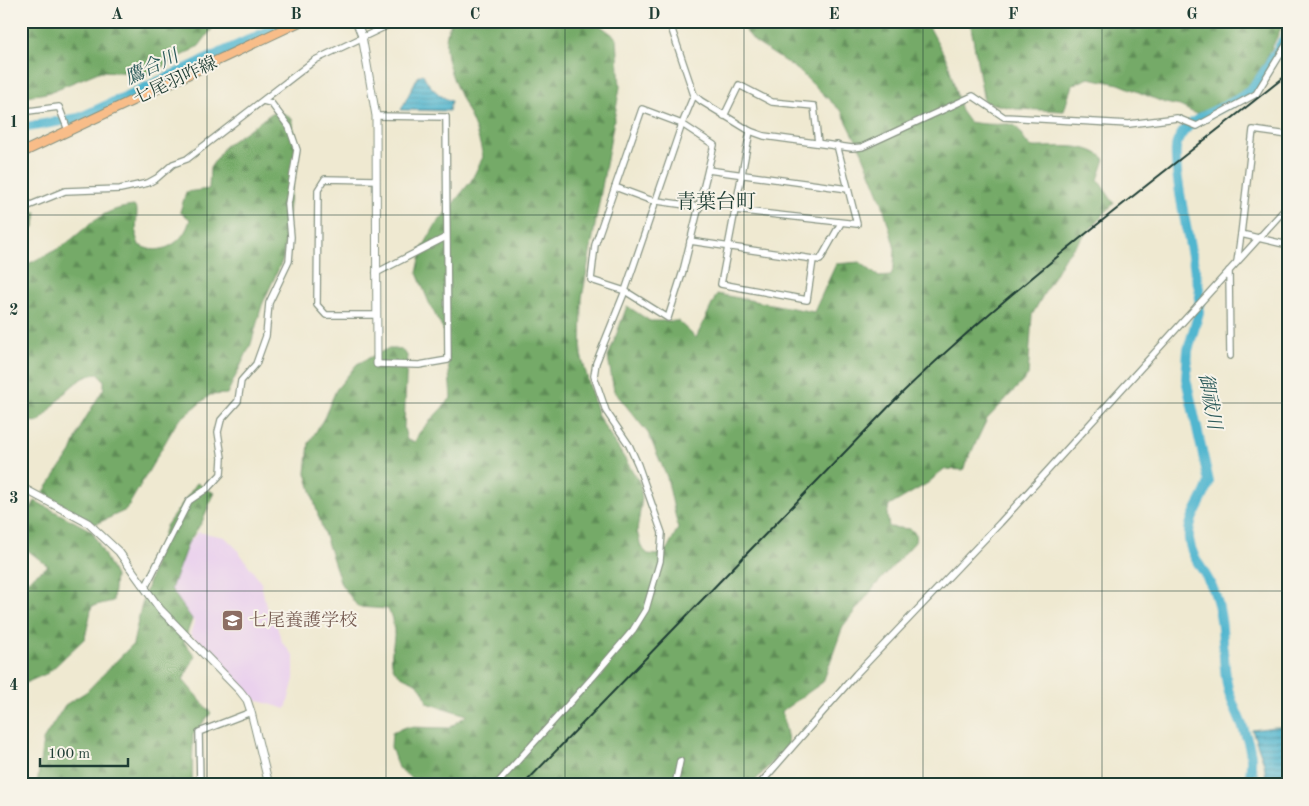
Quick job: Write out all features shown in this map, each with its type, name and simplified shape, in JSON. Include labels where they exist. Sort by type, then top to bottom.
[{"type":"main road","name":"七尾羽咋線","points":[[21,152],[301,21]]},
{"type":"street","points":[[356,21],[362,36],[376,116],[377,364],[420,365],[448,360],[446,117],[376,116]]},
{"type":"street","points":[[21,209],[65,191],[114,190],[148,183],[173,164],[187,160],[315,60],[397,21]]},
{"type":"street","points":[[438,21],[447,21]]},
{"type":"street","points":[[668,21],[694,96],[750,131],[764,136],[852,148],[862,146],[973,96],[1004,117],[1129,124],[1177,118],[1198,126],[1256,94],[1288,42]]},
{"type":"street","points":[[724,116],[739,85],[772,102],[814,106],[818,143]]},
{"type":"street","points":[[496,785],[594,677],[641,618],[660,562],[662,533],[638,465],[629,445],[606,411],[594,376],[596,362],[626,290],[682,124],[694,96]]},
{"type":"street","points":[[145,588],[189,501],[208,488],[221,474],[222,458],[218,432],[221,420],[238,401],[241,381],[256,364],[266,336],[269,303],[290,261],[291,237],[288,204],[297,150],[289,127],[271,103],[263,101]]},
{"type":"street","points":[[21,112],[59,107],[68,130]]},
{"type":"street","points":[[642,109],[682,124],[714,144],[708,170],[683,271],[668,318],[626,290],[591,280],[596,245],[642,109]]},
{"type":"street","points":[[1237,262],[1253,130],[1288,135]]},
{"type":"street","points":[[750,131],[721,284],[807,300],[813,260]]},
{"type":"street","points":[[735,210],[857,224],[837,145]]},
{"type":"street","points":[[708,170],[848,189]]},
{"type":"street","points":[[376,180],[325,179],[318,190],[318,305],[326,315],[377,315]]},
{"type":"street","points":[[615,187],[656,201],[700,207]]},
{"type":"street","points":[[759,785],[856,674],[994,530],[1288,206]]},
{"type":"street","points":[[690,241],[813,260],[822,258],[841,223]]},
{"type":"street","points":[[1241,234],[1288,245]]},
{"type":"street","points":[[376,273],[446,237]]},
{"type":"street","points":[[1229,271],[1230,356]]},
{"type":"street","points":[[21,488],[88,523],[119,552],[160,609],[240,691],[247,700],[251,712],[269,785]]},
{"type":"street","points":[[200,785],[199,732],[251,712]]},
{"type":"street","points":[[675,785],[680,761]]},
{"type":"shaded area","name":"七尾養護学校","points":[[198,532],[225,537],[237,549],[261,583],[266,606],[275,621],[282,642],[294,656],[294,679],[286,709],[256,700],[190,634],[194,622],[171,589],[181,551]]},
{"type":"green space","points":[[21,21],[218,21],[199,46],[149,74],[101,71],[47,93],[21,97]]},
{"type":"green space","points":[[452,21],[594,21],[617,38],[620,87],[582,298],[581,355],[598,416],[640,483],[642,498],[637,531],[641,547],[648,554],[657,555],[667,549],[678,528],[667,477],[648,433],[614,391],[608,357],[627,306],[650,321],[678,321],[696,338],[717,294],[814,312],[836,264],[860,262],[879,277],[891,276],[894,266],[895,249],[882,202],[861,150],[842,112],[798,70],[755,42],[737,21],[926,21],[948,62],[961,111],[969,122],[1014,125],[1031,147],[1060,146],[1079,148],[1097,153],[1105,159],[1098,180],[1114,203],[1064,258],[1032,315],[1028,376],[987,419],[963,470],[944,469],[928,483],[889,506],[887,515],[889,527],[910,529],[916,534],[915,542],[875,586],[843,626],[823,682],[782,711],[789,745],[751,785],[420,785],[398,768],[391,747],[392,733],[406,727],[449,728],[467,715],[427,703],[421,688],[398,674],[394,669],[392,655],[394,628],[388,609],[358,607],[341,584],[306,473],[309,443],[324,418],[336,390],[357,364],[387,349],[400,349],[407,355],[404,428],[407,440],[415,442],[419,433],[451,398],[446,335],[430,305],[417,273],[422,249],[435,226],[471,181],[483,157],[476,131],[452,77],[448,62],[447,34]]},
{"type":"green space","points":[[970,21],[1282,21],[1283,24],[1263,65],[1249,84],[1231,99],[1196,114],[1180,106],[1165,103],[1119,84],[1089,78],[1072,85],[1064,111],[1016,109],[984,102]]},
{"type":"green space","points":[[272,113],[283,113],[292,119],[296,141],[283,259],[262,305],[251,344],[227,394],[210,395],[177,422],[126,510],[96,524],[43,493],[71,452],[82,424],[104,388],[104,380],[98,374],[80,380],[66,392],[39,422],[27,421],[21,417],[21,262],[28,264],[59,248],[93,221],[107,213],[134,206],[137,210],[136,236],[139,245],[147,249],[156,250],[171,246],[183,235],[190,219],[180,212],[186,192],[209,189],[210,168],[225,146]]},
{"type":"green space","points":[[21,210],[37,212],[35,225],[21,246]]},
{"type":"green space","points":[[197,483],[214,493],[202,522],[188,543],[171,589],[192,619],[184,642],[195,656],[183,680],[211,713],[193,735],[192,785],[37,785],[43,740],[65,705],[86,692],[133,644],[141,607],[166,526]]},
{"type":"green space","points":[[35,501],[92,531],[115,576],[113,601],[92,606],[85,638],[48,673],[23,684],[21,693],[21,585],[48,566],[21,545],[21,524]]},
{"type":"water","points":[[423,74],[435,90],[451,101],[449,111],[401,110],[418,76]]},
{"type":"water","points":[[1288,727],[1288,785],[1267,785],[1264,763],[1252,730]]},
{"type":"waterway","name":"鷹合川","points":[[21,128],[79,118],[290,21]]},
{"type":"waterway","name":"御祓川","points":[[1249,785],[1251,754],[1246,735],[1228,689],[1221,618],[1215,594],[1193,553],[1189,539],[1193,516],[1209,482],[1186,379],[1188,350],[1199,312],[1200,294],[1180,192],[1176,154],[1177,143],[1191,124],[1234,101],[1253,87],[1267,68],[1288,32]]},
{"type":"waterway","points":[[1251,752],[1260,785]]},
{"type":"railway","points":[[523,785],[903,392],[1043,268],[1288,74]]},
{"type":"place","name":"七尾養護学校","points":[[233,620]]},
{"type":"district","name":"青葉台町","points":[[716,201]]}]
